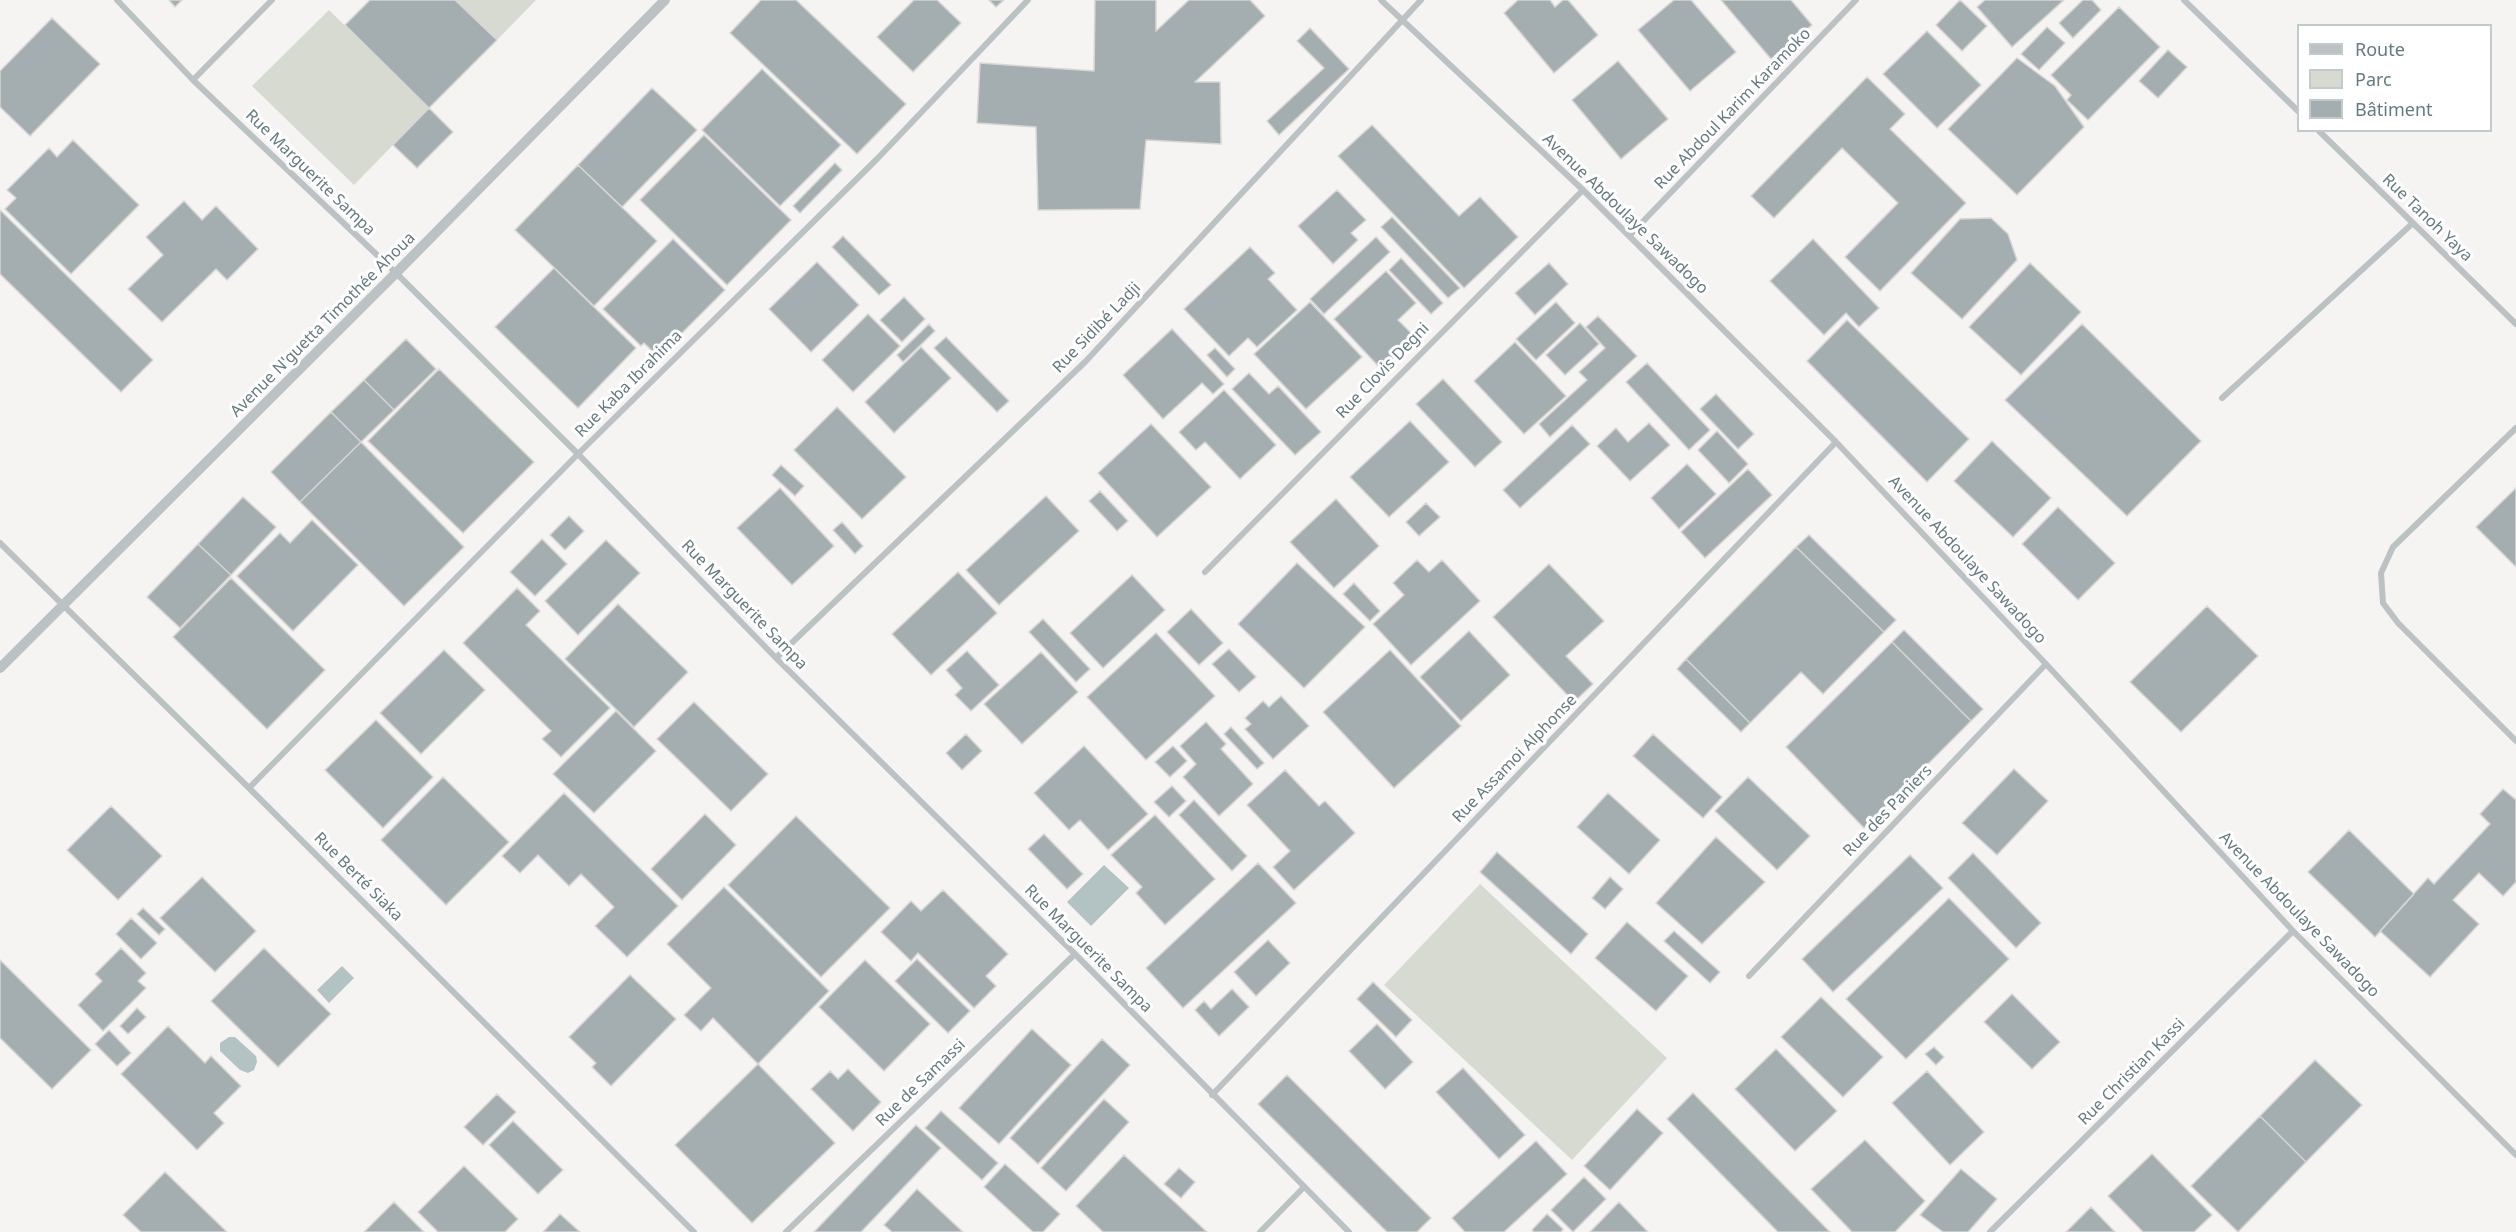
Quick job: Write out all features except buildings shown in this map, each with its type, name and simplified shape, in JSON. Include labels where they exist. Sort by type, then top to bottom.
[{"type":"street","name":"Rue Marguerite Sampa","points":[[117,0],[193,80],[396,273],[578,454],[776,658],[1076,954],[1349,1232]]},
{"type":"street","points":[[193,80],[272,0]]},
{"type":"street","name":"Avenue N'guetta Timothée Ahoua","points":[[0,668],[64,607],[396,273],[664,0]]},
{"type":"street","name":"Rue Kaba Ibrahima","points":[[249,788],[578,454],[877,159],[1028,0]]},
{"type":"street","name":"Avenue Abdoulaye Sawadogo","points":[[1381,0],[1583,190],[1836,442],[2046,664],[2293,931],[2516,1155]]},
{"type":"street","name":"Rue Sidibé Ladji","points":[[776,658],[1085,362],[1421,0]]},
{"type":"street","name":"Rue Abdoul Karim Karamoko","points":[[1629,236],[1856,0]]},
{"type":"street","points":[[2184,0],[2297,110]]},
{"type":"street","name":"Rue Tanoh Yaya","points":[[2320,132],[2516,324]]},
{"type":"street","name":"Rue Clovis Degni","points":[[1205,572],[1583,190]]},
{"type":"street","points":[[2222,398],[2413,223]]},
{"type":"street","points":[[2516,428],[2393,547],[2381,573],[2383,603],[2398,623],[2516,741]]},
{"type":"street","name":"Rue Assamoi Alphonse","points":[[1212,1095],[1836,442]]},
{"type":"street","name":"Rue Berté Siaka","points":[[0,543],[694,1232]]},
{"type":"street","name":"Rue des Paniers","points":[[1749,976],[2046,664]]},
{"type":"street","name":"Rue Christian Kassi","points":[[1990,1232],[2293,931]]},
{"type":"street","name":"Rue de Samassi","points":[[786,1232],[1076,954]]},
{"type":"street","points":[[1260,1232],[1304,1187]]},
{"type":"green space","points":[[455,0],[536,0],[497,40]]},
{"type":"green space","points":[[329,10],[429,108],[354,185],[252,86]]},
{"type":"green space","points":[[1480,884],[1667,1058],[1572,1160],[1384,985]]},
{"type":"shaded area","points":[[1104,865],[1129,888],[1091,926],[1067,902]]},
{"type":"shaded area","points":[[342,966],[354,978],[329,1003],[317,990]]},
{"type":"shaded area","points":[[229,1037],[235,1037],[256,1056],[257,1062],[254,1070],[248,1073],[240,1070],[220,1051],[220,1043]]}]
